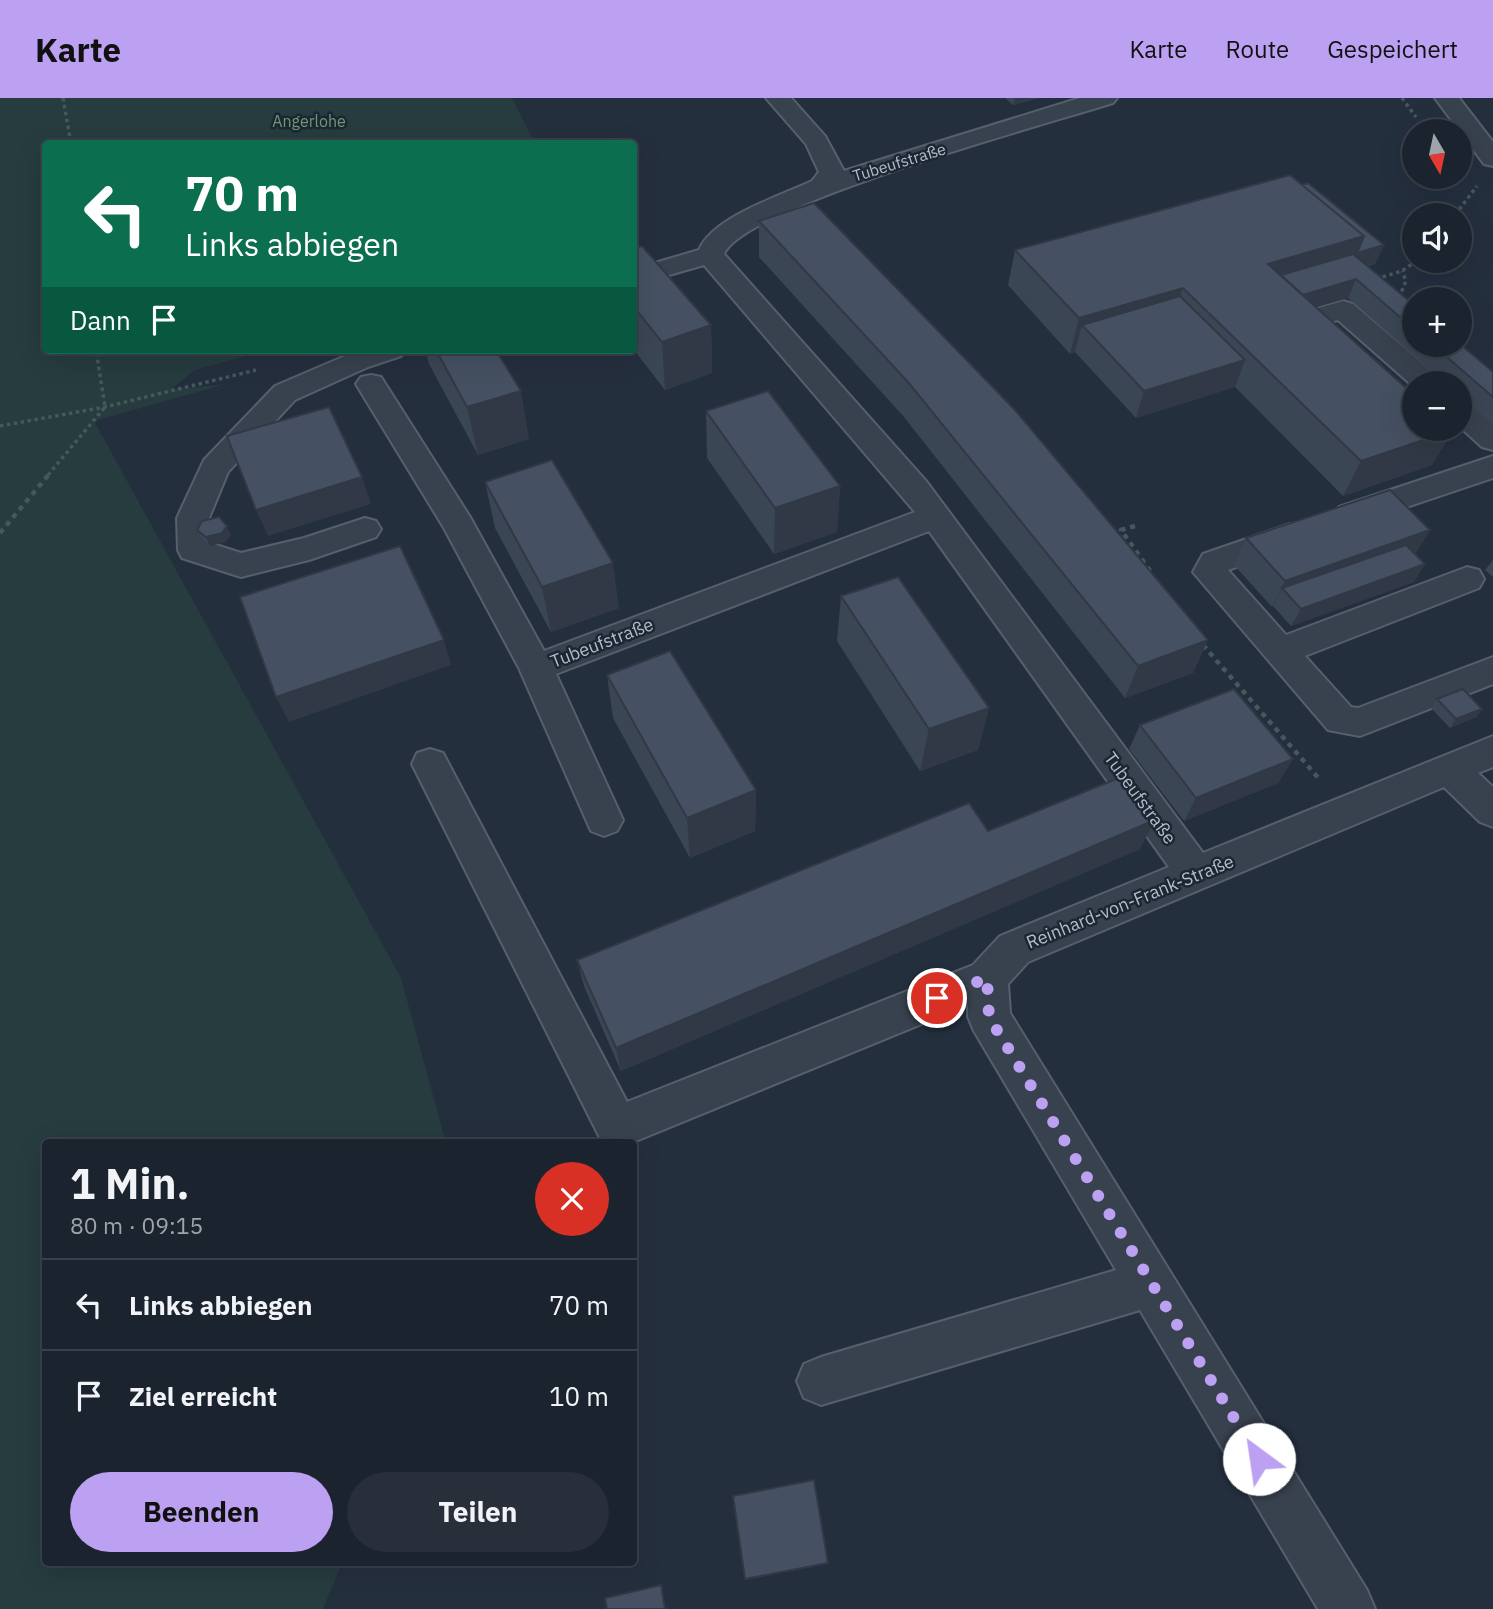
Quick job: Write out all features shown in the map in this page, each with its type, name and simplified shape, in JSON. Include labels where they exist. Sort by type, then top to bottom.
[{"type":"street","points":[[778,98],[814,136],[826,153],[832,172],[821,186]]},
{"type":"street","name":"Tubeufstraße","points":[[1105,98],[821,186],[735,227],[716,241],[710,255],[936,516],[1197,875]]},
{"type":"street","points":[[1447,98],[1493,159]]},
{"type":"street","points":[[814,136],[863,155],[904,161]]},
{"type":"street","points":[[637,276],[710,255]]},
{"type":"street","points":[[1342,367],[1332,358],[1342,348],[1311,319],[1343,310],[1413,371]]},
{"type":"street","points":[[365,529],[309,548],[241,565],[194,550],[193,518],[215,467],[285,393],[358,360],[378,354]]},
{"type":"street","name":"Tubeufstraße","points":[[371,384],[459,524],[536,668],[936,516]]},
{"type":"street","points":[[1472,422],[1493,440]]},
{"type":"street","points":[[1466,468],[1215,562],[1210,572],[1341,720],[1360,722],[1493,670]]},
{"type":"street","points":[[1281,651],[1467,579]]},
{"type":"street","points":[[536,668],[604,820]]},
{"type":"street","name":"Reinhard-von-Frank-Straße","points":[[987,978],[1014,949],[1493,751]]},
{"type":"street","points":[[430,764],[617,1127],[987,978],[989,1017],[1348,1609]]},
{"type":"street","points":[[1449,769],[1493,811]]},
{"type":"street","points":[[821,1381],[1151,1283]]},
{"type":"path","points":[[63,98],[70,140]]},
{"type":"path","points":[[1464,203],[1480,184]]},
{"type":"path","points":[[1369,281],[1402,271]]},
{"type":"path","points":[[1391,302],[1398,299],[1404,291],[1404,273]]},
{"type":"path","points":[[0,533],[105,407],[97,354]]},
{"type":"path","points":[[0,426],[105,407],[268,367]]},
{"type":"path","points":[[1135,526],[1121,530],[1160,585]]},
{"type":"path","points":[[1201,643],[1348,812]]},
{"type":"green space","name":"Angerlohe","points":[[0,98],[512,98],[533,140],[42,140],[42,354],[253,354],[195,370],[170,390],[226,384],[94,421],[401,978],[445,1139],[42,1139],[42,1566],[341,1566],[323,1609],[0,1609]]},
{"type":"building","points":[[1290,175],[1364,236],[1268,264],[1402,384],[1402,441],[1420,441],[1361,461],[1183,288],[1079,318],[1015,250]]},
{"type":"building","points":[[1308,183],[1384,245],[1357,253],[1364,236],[1302,185]]},
{"type":"building","points":[[814,203],[1015,410],[1208,640],[1138,666],[908,382],[759,221]]},
{"type":"building","points":[[642,246],[711,325],[662,342],[637,311],[637,247]]},
{"type":"building","points":[[1353,254],[1402,295],[1402,319],[1356,279],[1303,295],[1281,275]]},
{"type":"building","points":[[1180,296],[1245,360],[1144,391],[1082,325]]},
{"type":"building","points":[[438,354],[498,354],[521,391],[467,407]]},
{"type":"building","points":[[1472,354],[1493,372],[1493,397],[1472,379],[1472,371],[1463,371],[1447,357],[1472,357]]},
{"type":"building","points":[[768,391],[840,486],[775,508],[706,411]]},
{"type":"building","points":[[329,407],[362,477],[256,510],[227,436]]},
{"type":"building","points":[[552,460],[613,563],[542,587],[485,482]]},
{"type":"building","points":[[1390,490],[1430,530],[1285,581],[1246,538]]},
{"type":"building","points":[[219,517],[227,526],[222,533],[206,537],[197,530],[202,521]]},
{"type":"building","points":[[1406,545],[1425,564],[1301,609],[1282,588]]},
{"type":"building","points":[[400,546],[444,640],[276,697],[240,597]]},
{"type":"building","points":[[898,577],[989,708],[929,729],[841,596]]},
{"type":"building","points":[[670,651],[756,790],[687,818],[607,675]]},
{"type":"building","points":[[1234,689],[1293,759],[1196,798],[1140,725]]},
{"type":"building","points":[[1463,689],[1482,709],[1456,719],[1437,699]]},
{"type":"building","points":[[1121,777],[1155,820],[616,1048],[577,960],[969,803],[988,831]]},
{"type":"building","points":[[814,1480],[828,1563],[745,1579],[733,1496]]},
{"type":"building","points":[[661,1585],[665,1609],[607,1609],[605,1598]]},
{"type":"route","points":[[937,998],[987,978],[989,1017],[1259,1459]]}]
